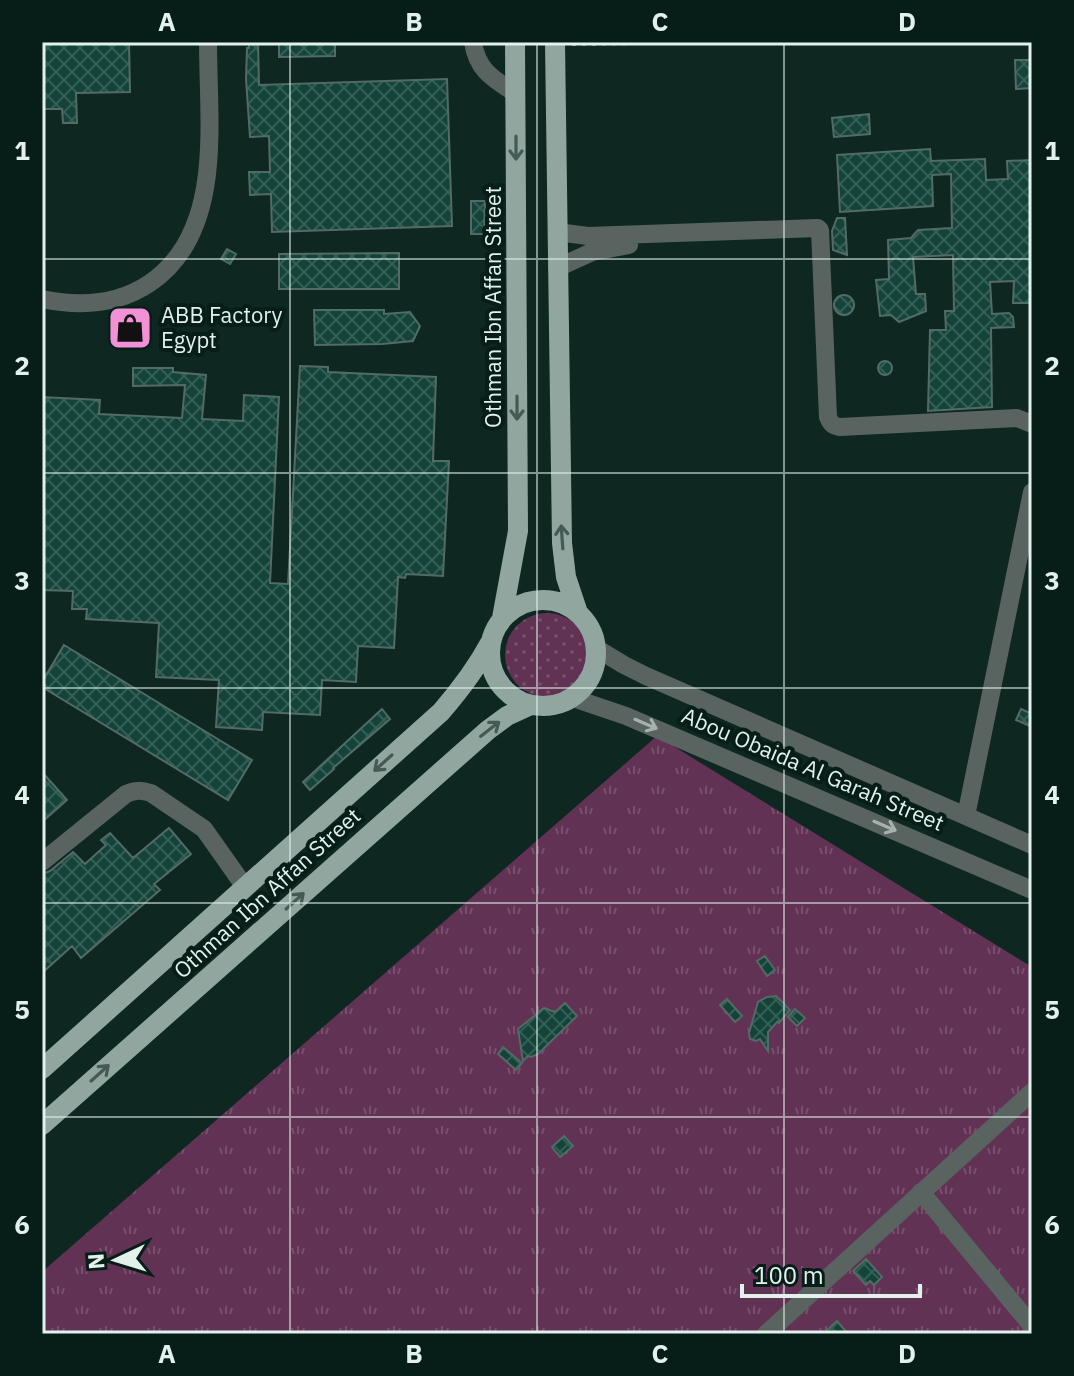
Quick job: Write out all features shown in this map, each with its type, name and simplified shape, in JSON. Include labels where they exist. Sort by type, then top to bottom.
[{"type":"main road","name":"Othman Ibn Affan Street","points":[[502,618],[518,531],[515,42]]},
{"type":"main road","points":[[555,43],[562,543],[566,577],[578,613]]},
{"type":"main road","points":[[547,600],[564,604],[578,613],[593,635],[595,667],[586,684],[573,698],[547,707],[531,705],[515,699],[503,689],[494,675],[490,660],[490,643],[502,618],[515,607],[531,601],[547,600]]},
{"type":"main road","name":"Othman Ibn Affan Street","points":[[42,1069],[441,712],[464,687],[490,643]]},
{"type":"main road","name":"Othman Ibn Affan Street","points":[[42,1125],[488,730],[507,716],[531,705]]},
{"type":"street","points":[[42,299],[65,304],[96,302],[128,295],[152,284],[174,262],[195,227],[205,188],[209,147],[208,42]]},
{"type":"street","points":[[473,42],[475,55],[488,75],[515,93]]},
{"type":"street","points":[[557,232],[599,236],[816,227],[820,230],[828,417],[834,426],[1017,418],[1032,424]]},
{"type":"street","points":[[557,268],[592,252],[623,245],[820,240]]},
{"type":"street","points":[[966,816],[1032,492]]},
{"type":"street","name":"Abou Obaida Al Garah Street","points":[[596,648],[646,676],[1032,845]]},
{"type":"street","name":"Abou Obaida Al Garah Street","points":[[573,698],[626,716],[1032,890]]},
{"type":"street","points":[[42,862],[126,794],[142,790],[204,829],[245,887]]},
{"type":"street","points":[[766,1334],[1032,1092]]},
{"type":"street","points":[[921,1192],[1032,1326]]},
{"type":"path","points":[[555,43],[770,42]]},
{"type":"green space","points":[[547,613],[563,616],[577,625],[586,639],[589,655],[586,671],[577,685],[563,694],[547,697],[531,694],[517,685],[508,671],[505,655],[508,639],[517,625],[531,616]]},
{"type":"green space","points":[[657,736],[1032,967],[1032,1334],[42,1334],[42,1272]]},
{"type":"building","points":[[42,42],[129,42],[130,92],[76,93],[77,123],[63,123],[62,109],[42,109]]},
{"type":"building","points":[[249,42],[258,42],[259,85],[447,79],[452,226],[272,232],[271,194],[250,195],[249,172],[270,172],[269,136],[250,137],[246,79]]},
{"type":"building","points":[[279,42],[335,42],[335,56],[279,57]]},
{"type":"building","points":[[1015,60],[1032,60],[1032,88],[1016,89]]},
{"type":"building","points":[[869,114],[870,134],[834,137],[832,118]]},
{"type":"building","points":[[930,149],[931,161],[985,159],[986,180],[1008,179],[1007,161],[1032,160],[1032,303],[1013,303],[1014,281],[990,282],[992,314],[1009,313],[1013,317],[1014,327],[991,328],[992,407],[928,411],[930,330],[946,330],[945,311],[954,311],[953,255],[913,257],[916,294],[925,294],[926,311],[899,322],[891,315],[880,316],[876,280],[889,279],[888,240],[911,238],[918,230],[952,228],[951,174],[932,175],[933,206],[840,212],[837,155]]},
{"type":"building","points":[[471,201],[485,201],[484,234],[471,234]]},
{"type":"building","points":[[837,218],[845,218],[847,255],[833,250],[832,231]]},
{"type":"building","points":[[227,249],[236,254],[230,264],[221,259]]},
{"type":"building","points":[[399,253],[399,289],[279,289],[279,254]]},
{"type":"building","points":[[844,295],[851,298],[854,305],[851,312],[844,315],[837,312],[834,305],[837,298]]},
{"type":"building","points":[[314,310],[384,310],[384,314],[410,312],[420,326],[413,341],[315,345]]},
{"type":"building","points":[[885,361],[892,368],[885,375],[878,368]]},
{"type":"building","points":[[300,366],[328,367],[328,372],[436,377],[433,461],[449,461],[443,576],[406,574],[405,578],[398,577],[394,648],[358,646],[356,682],[322,680],[320,715],[263,712],[262,730],[216,727],[219,680],[156,677],[159,623],[86,619],[87,609],[72,609],[73,591],[42,590],[42,397],[100,400],[99,414],[182,418],[185,385],[133,386],[133,368],[173,368],[173,372],[206,375],[202,419],[243,421],[244,395],[279,397],[270,583],[288,584]]},
{"type":"building","points":[[64,645],[252,760],[228,800],[42,687]]},
{"type":"building","points":[[382,709],[390,719],[310,790],[303,782]]},
{"type":"building","points":[[1021,709],[1032,714],[1032,727],[1016,720]]},
{"type":"building","points":[[42,772],[67,800],[42,822]]},
{"type":"building","points":[[169,828],[191,854],[154,884],[160,890],[81,958],[72,946],[42,973],[42,874],[73,852],[85,864],[106,845],[101,840],[110,833],[133,858]]},
{"type":"building","points":[[765,956],[775,970],[767,976],[757,961]]},
{"type":"building","points":[[776,996],[790,1010],[768,1032],[768,1051],[760,1039],[750,1039],[749,1033],[758,1002]]},
{"type":"building","points":[[727,999],[742,1016],[735,1022],[720,1005]]},
{"type":"building","points":[[565,1003],[577,1016],[538,1054],[528,1056],[523,1061],[518,1029],[544,1008],[555,1012]]},
{"type":"building","points":[[795,1009],[805,1018],[797,1026],[788,1017]]},
{"type":"building","points":[[503,1047],[522,1063],[516,1070],[498,1054]]},
{"type":"building","points":[[564,1136],[573,1146],[560,1157],[552,1147]]},
{"type":"building","points":[[866,1259],[882,1277],[874,1285],[870,1281],[866,1285],[853,1271]]},
{"type":"building","points":[[837,1321],[848,1334],[823,1334]]},
{"type":"place","name":"ABB Factory Egypt","points":[[130,328]]}]
